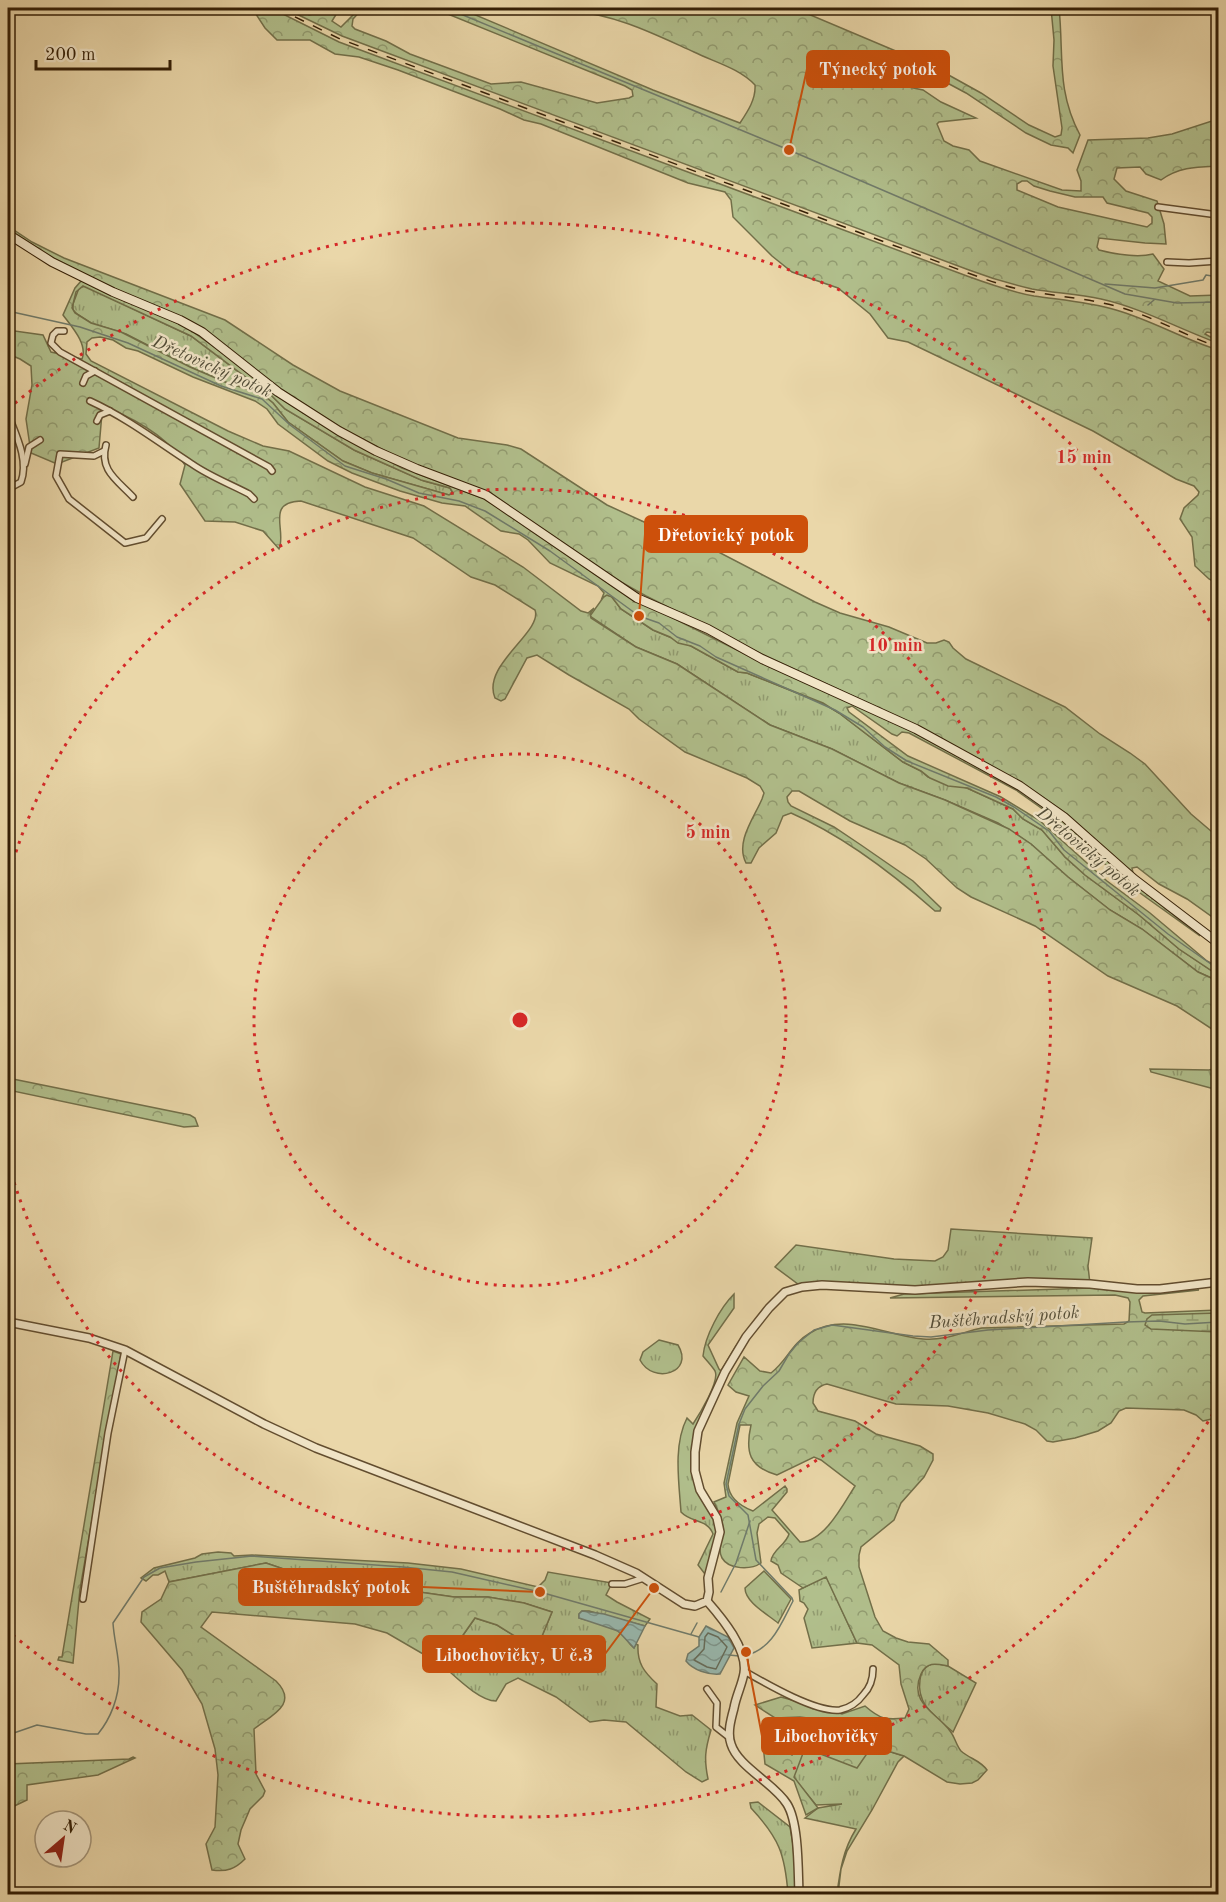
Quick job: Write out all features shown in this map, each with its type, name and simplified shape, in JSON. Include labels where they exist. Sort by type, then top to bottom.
[{"type":"main road","points":[[8,234],[34,252],[75,274],[202,332],[278,392],[376,452],[486,495],[638,598],[916,729],[1020,786],[1064,817],[1134,879],[1218,943]]},
{"type":"street","points":[[1158,207],[1218,214]]},
{"type":"street","points":[[1167,262],[1218,261]]},
{"type":"street","points":[[64,331],[57,331],[53,335],[51,343],[53,347],[269,467],[272,471]]},
{"type":"street","points":[[83,383],[86,376],[95,371]]},
{"type":"street","points":[[90,401],[112,411],[165,444],[193,465],[249,494],[254,499]]},
{"type":"street","points":[[97,421],[104,412],[112,411]]},
{"type":"street","points":[[8,414],[21,449],[24,472]]},
{"type":"street","points":[[8,489],[21,482],[29,447],[40,440]]},
{"type":"street","points":[[133,497],[110,473],[104,462],[105,448],[94,456],[60,454],[56,476],[69,499],[125,543],[146,538],[162,519]]},
{"type":"street","points":[[8,1322],[89,1338],[125,1350],[264,1424],[316,1448],[595,1555],[644,1578],[690,1606],[700,1605],[707,1601],[708,1578],[720,1532],[717,1518],[700,1490],[695,1471],[698,1431],[726,1372],[747,1337],[769,1308],[785,1292],[822,1285],[915,1290],[1028,1282],[1160,1289],[1218,1282]]},
{"type":"street","points":[[83,1599],[108,1433],[125,1350]]},
{"type":"street","points":[[612,1584],[625,1584],[644,1578]]},
{"type":"street","points":[[707,1601],[737,1642],[744,1661],[744,1671],[733,1712],[730,1738],[733,1750],[779,1794],[791,1810],[795,1831],[799,1894]]},
{"type":"street","points":[[744,1671],[793,1698],[824,1708],[839,1710],[849,1707],[865,1693],[872,1680],[873,1669]]},
{"type":"street","points":[[707,1689],[717,1703],[716,1727],[730,1738]]},
{"type":"green space","points":[[252,8],[271,8],[339,42],[984,282],[1025,294],[1116,310],[1218,350],[1218,584],[1195,566],[1192,537],[1180,519],[1184,508],[1198,495],[1199,492],[1194,486],[1176,479],[1093,431],[908,342],[888,338],[870,314],[838,288],[792,272],[772,256],[733,217],[731,200],[725,192],[688,183],[398,70],[359,57],[335,54],[310,40],[277,40],[265,28]]},
{"type":"green space","points":[[284,8],[301,8],[309,15],[340,8],[332,21],[341,27],[360,8],[363,8],[353,19],[352,26],[355,29],[386,41],[410,54],[491,84],[521,82],[597,103],[633,96],[632,90],[625,86],[433,8],[459,8],[653,90],[740,123],[753,100],[755,85],[734,70],[620,21],[572,11],[519,13],[503,8],[794,8],[936,68],[981,93],[1029,125],[1055,137],[1061,135],[1062,128],[1053,66],[1054,40],[1051,8],[1059,8],[1064,87],[1072,119],[1080,135],[1073,153],[1068,148],[1051,145],[1026,133],[966,93],[897,56],[886,53],[880,73],[899,85],[923,90],[941,102],[976,118],[939,122],[937,124],[944,141],[969,150],[980,161],[1062,190],[1081,191],[1081,181],[1077,170],[1088,140],[1148,138],[1172,134],[1218,119],[1218,166],[1181,170],[1161,180],[1146,174],[1140,167],[1117,168],[1114,179],[1126,191],[1157,201],[1164,224],[1166,244],[1099,238],[1097,247],[1099,250],[1126,255],[1153,254],[1164,269],[1158,281],[1190,296],[1218,295],[1218,334],[1207,332],[1205,334],[1218,343],[1116,303],[1092,297],[1032,289],[985,276],[342,36]],"holes":[[[1027,181],[1034,186],[1075,197],[1103,197],[1107,203],[1148,213],[1152,217],[1152,223],[1147,227],[1058,207],[1017,190],[1017,184]]]},
{"type":"green space","points":[[301,8],[339,8],[309,15]]},
{"type":"green space","points":[[8,226],[32,242],[64,258],[225,320],[293,365],[340,391],[458,438],[521,449],[607,505],[655,527],[705,545],[840,613],[889,627],[927,643],[944,640],[949,642],[966,659],[1065,707],[1145,764],[1191,814],[1218,837],[1218,921],[1187,899],[1159,884],[1137,867],[1132,868],[1133,873],[1131,872],[1067,814],[1022,783],[917,726],[764,655],[646,596],[612,577],[488,492],[405,461],[341,428],[282,390],[190,321],[53,259],[8,230]]},
{"type":"green space","points":[[82,280],[186,327],[337,434],[402,468],[485,499],[643,603],[761,662],[914,732],[1018,789],[1062,820],[1132,882],[1200,936],[1133,888],[1077,840],[1058,820],[1016,790],[909,733],[902,732],[897,736],[892,734],[852,706],[847,708],[849,712],[908,756],[1001,797],[1039,820],[1107,881],[1150,913],[1207,961],[1218,967],[1218,975],[1179,949],[1139,915],[1085,875],[1065,857],[1042,830],[1023,819],[1013,809],[967,788],[948,786],[930,778],[903,762],[823,703],[747,673],[738,672],[691,646],[678,643],[653,630],[621,609],[612,597],[607,595],[602,598],[604,593],[598,586],[550,563],[528,540],[519,534],[501,531],[465,506],[442,503],[400,491],[352,473],[328,461],[278,424],[267,409],[255,401],[193,377],[138,351],[126,348],[113,340],[100,337],[92,338],[87,342],[86,354],[91,361],[228,431],[263,446],[289,451],[365,487],[424,506],[523,567],[581,611],[588,613],[594,608],[590,614],[591,618],[636,647],[677,664],[770,725],[832,749],[899,783],[945,800],[1009,829],[1031,844],[1110,910],[1142,929],[1198,972],[1218,981],[1218,1033],[1177,1006],[1108,976],[1035,926],[971,897],[957,888],[926,859],[905,845],[850,821],[799,791],[792,791],[787,797],[791,806],[834,827],[913,881],[941,908],[940,911],[935,911],[885,869],[849,844],[791,813],[783,816],[776,833],[759,848],[751,863],[746,863],[743,855],[744,839],[764,793],[760,786],[747,778],[685,752],[639,719],[629,709],[537,655],[527,658],[505,699],[501,701],[495,698],[493,686],[496,673],[530,628],[535,619],[535,610],[495,585],[471,577],[413,538],[301,501],[284,506],[280,512],[281,542],[279,549],[263,531],[235,522],[205,521],[180,484],[185,465],[178,455],[152,431],[110,409],[102,413],[99,448],[57,464],[31,453],[26,419],[32,385],[31,366],[8,354],[8,330],[43,335],[51,352],[82,359],[81,341],[63,315],[75,288]],"holes":[[[83,286],[191,336],[269,393],[285,409],[354,450],[421,480],[450,488],[453,493],[449,495],[372,473],[343,461],[288,422],[273,403],[262,394],[190,367],[121,332],[91,323],[75,313],[72,308],[76,292]]]},
{"type":"green space","points":[[85,286],[191,336],[269,393],[285,409],[356,451],[424,481],[450,488],[453,493],[449,495],[372,473],[343,461],[288,422],[273,403],[262,394],[190,367],[126,334],[91,323],[73,310],[79,288]]},
{"type":"green space","points":[[605,595],[611,596],[621,609],[653,630],[691,646],[738,672],[747,673],[824,704],[903,762],[928,777],[967,788],[1013,809],[1023,819],[1042,830],[1065,857],[1085,875],[1139,915],[1179,949],[1218,975],[1218,981],[1198,972],[1142,929],[1110,910],[1031,844],[998,823],[899,783],[832,749],[770,725],[677,664],[636,647],[590,616]]},
{"type":"green space","points":[[1218,1068],[1218,1090],[1151,1072],[1150,1069],[1209,1070]]},
{"type":"green space","points":[[8,1078],[190,1115],[195,1118],[198,1126],[184,1127],[8,1090]]},
{"type":"green space","points":[[951,1229],[1092,1238],[1088,1266],[1090,1284],[1028,1282],[915,1290],[802,1287],[775,1267],[796,1245],[894,1259],[935,1261],[943,1257],[948,1250]]},
{"type":"green space","points":[[1090,1288],[1132,1292],[1199,1290],[1143,1296],[1139,1300],[1142,1312],[1145,1313],[1218,1310],[1218,1415],[1216,1418],[1203,1421],[1184,1410],[1126,1408],[1119,1411],[1111,1423],[1098,1431],[1053,1442],[1047,1441],[1036,1430],[1025,1424],[988,1413],[948,1406],[896,1404],[827,1384],[818,1388],[813,1403],[818,1411],[855,1421],[876,1434],[920,1446],[933,1454],[933,1460],[924,1477],[901,1503],[894,1520],[861,1547],[859,1567],[875,1617],[883,1631],[908,1642],[929,1644],[948,1660],[948,1666],[933,1664],[923,1670],[918,1684],[918,1693],[926,1707],[950,1731],[961,1751],[987,1770],[978,1780],[960,1784],[947,1782],[904,1756],[878,1748],[868,1752],[857,1768],[805,1748],[794,1777],[818,1808],[806,1815],[794,1781],[765,1764],[762,1734],[792,1755],[808,1742],[822,1741],[825,1730],[823,1720],[800,1717],[775,1718],[755,1705],[781,1697],[842,1714],[865,1706],[883,1718],[892,1719],[905,1718],[909,1709],[901,1684],[899,1665],[872,1645],[857,1643],[826,1577],[803,1588],[781,1573],[778,1565],[771,1561],[789,1534],[775,1518],[768,1517],[759,1524],[757,1533],[761,1563],[752,1567],[740,1568],[730,1565],[722,1558],[720,1548],[723,1526],[714,1502],[726,1497],[724,1483],[737,1423],[749,1396],[736,1392],[728,1385],[744,1357],[760,1371],[771,1373],[804,1337],[824,1327],[838,1324],[852,1324],[909,1337],[931,1339],[982,1328],[1124,1324],[1129,1321],[1130,1302],[1128,1298],[1115,1295],[890,1298],[904,1294]],"holes":[[[740,1425],[751,1425],[749,1451],[760,1468],[777,1475],[814,1457],[855,1486],[832,1521],[809,1541],[800,1542],[772,1510],[787,1492],[785,1486],[753,1511],[740,1504],[730,1493],[728,1484]]]},
{"type":"green space","points":[[734,1294],[734,1308],[708,1345],[721,1371],[754,1322],[698,1431],[695,1471],[720,1532],[708,1578],[698,1565],[713,1534],[711,1529],[703,1523],[681,1512],[678,1452],[687,1418],[693,1424],[715,1382],[715,1371],[703,1356],[704,1348],[714,1323]]},
{"type":"green space","points":[[1218,1313],[1218,1332],[1151,1329],[1145,1325],[1147,1319],[1152,1315]]},
{"type":"green space","points":[[659,1340],[678,1345],[682,1355],[677,1369],[662,1374],[646,1368],[640,1360],[643,1352]]},
{"type":"green space","points":[[113,1351],[121,1354],[80,1589],[73,1663],[58,1660],[62,1657]]},
{"type":"green space","points":[[231,1553],[234,1556],[408,1563],[461,1569],[538,1587],[545,1580],[548,1572],[612,1583],[606,1595],[650,1619],[645,1626],[589,1611],[582,1611],[579,1618],[612,1628],[621,1633],[634,1648],[636,1644],[638,1645],[642,1667],[657,1684],[656,1707],[680,1716],[692,1715],[711,1730],[706,1754],[708,1779],[702,1782],[686,1772],[626,1722],[604,1720],[590,1722],[556,1697],[518,1678],[506,1684],[496,1701],[489,1700],[468,1687],[442,1665],[475,1618],[497,1625],[531,1646],[542,1636],[552,1612],[524,1603],[488,1597],[454,1597],[301,1575],[266,1563],[169,1582],[165,1571],[153,1575],[146,1581],[141,1578],[154,1568],[195,1558],[202,1554]]},
{"type":"green space","points":[[266,1563],[301,1575],[454,1597],[488,1597],[524,1603],[552,1612],[542,1636],[531,1646],[497,1625],[475,1618],[442,1665],[387,1633],[355,1624],[212,1612],[201,1627],[276,1681],[285,1696],[284,1703],[275,1714],[254,1729],[256,1774],[265,1791],[250,1809],[241,1830],[238,1844],[245,1859],[230,1869],[212,1870],[206,1844],[215,1827],[218,1775],[215,1749],[202,1704],[182,1670],[141,1622],[142,1612],[161,1599],[169,1582]]},
{"type":"green space","points":[[764,1571],[791,1599],[778,1623],[757,1607],[746,1593],[745,1588]]},
{"type":"green space","points":[[826,1576],[857,1643],[812,1648],[804,1618],[808,1609],[800,1601],[799,1590]]},
{"type":"green space","points":[[934,1663],[948,1666],[976,1683],[953,1732],[934,1716],[921,1697],[921,1674],[926,1667]]},
{"type":"green space","points":[[805,1747],[868,1752],[878,1748],[904,1756],[898,1762],[847,1851],[841,1869],[838,1894],[838,1885],[841,1868],[843,1860],[856,1829],[805,1818],[818,1808],[842,1804],[816,1805],[793,1777]]},
{"type":"green space","points":[[135,1758],[98,1775],[27,1785],[27,1800],[8,1809],[8,1764]]},
{"type":"green space","points":[[758,1802],[790,1827],[797,1894],[788,1894],[785,1868],[779,1847],[768,1828],[751,1808],[750,1803]]},
{"type":"water","points":[[582,1611],[604,1614],[645,1626],[634,1648],[618,1631],[579,1618]]},
{"type":"water","points":[[706,1626],[728,1637],[734,1648],[720,1674],[701,1671],[686,1661],[688,1654],[699,1646],[699,1637]]},
{"type":"waterway","points":[[446,8],[789,150],[1125,294],[1177,303],[1218,302]]},
{"type":"waterway","points":[[1105,284],[1155,288],[1203,280],[1206,275],[1218,277]]},
{"type":"waterway","points":[[1148,305],[1154,300]]},
{"type":"waterway","name":"Dřetovický potok","points":[[8,311],[80,327],[128,343],[221,386],[262,399],[290,425],[345,466],[386,479],[419,493],[459,501],[485,511],[550,551],[639,616],[659,623],[677,637],[700,646],[716,657],[835,710],[863,727],[885,747],[907,761],[996,797],[1014,807],[1049,831],[1064,850],[1168,934],[1218,969]]},
{"type":"waterway","name":"Buštěhradský potok","points":[[744,1656],[754,1653],[769,1642],[780,1627],[793,1601],[756,1560],[748,1515],[729,1496],[726,1484],[739,1424],[745,1409],[763,1386],[779,1371],[798,1343],[814,1330],[832,1325],[931,1337],[988,1330],[1126,1322],[1159,1321],[1185,1324],[1218,1322]]},
{"type":"waterway","points":[[721,1592],[736,1563],[750,1521]]},
{"type":"waterway","name":"Buštěhradský potok","points":[[8,1735],[37,1725],[98,1734],[107,1721],[118,1692],[119,1663],[113,1623],[144,1577],[160,1568],[196,1562],[252,1556],[452,1572],[540,1592],[699,1637]]},
{"type":"waterway","points":[[691,1634],[697,1623]]},
{"type":"waterway","name":"Buštěhradský potok","points":[[729,1655],[739,1656]]},
{"type":"railway","points":[[277,8],[340,39],[976,276],[1017,289],[1116,306],[1218,347]]},
{"type":"place","name":"Týnecký potok","points":[[789,150]]},
{"type":"place","name":"Dřetovický potok","points":[[639,616]]},
{"type":"place","name":"Libochovičky, U č.3","points":[[654,1588]]},
{"type":"place","name":"Buštěhradský potok","points":[[540,1592]]},
{"type":"place","name":"Libochovičky","points":[[746,1652]]}]
